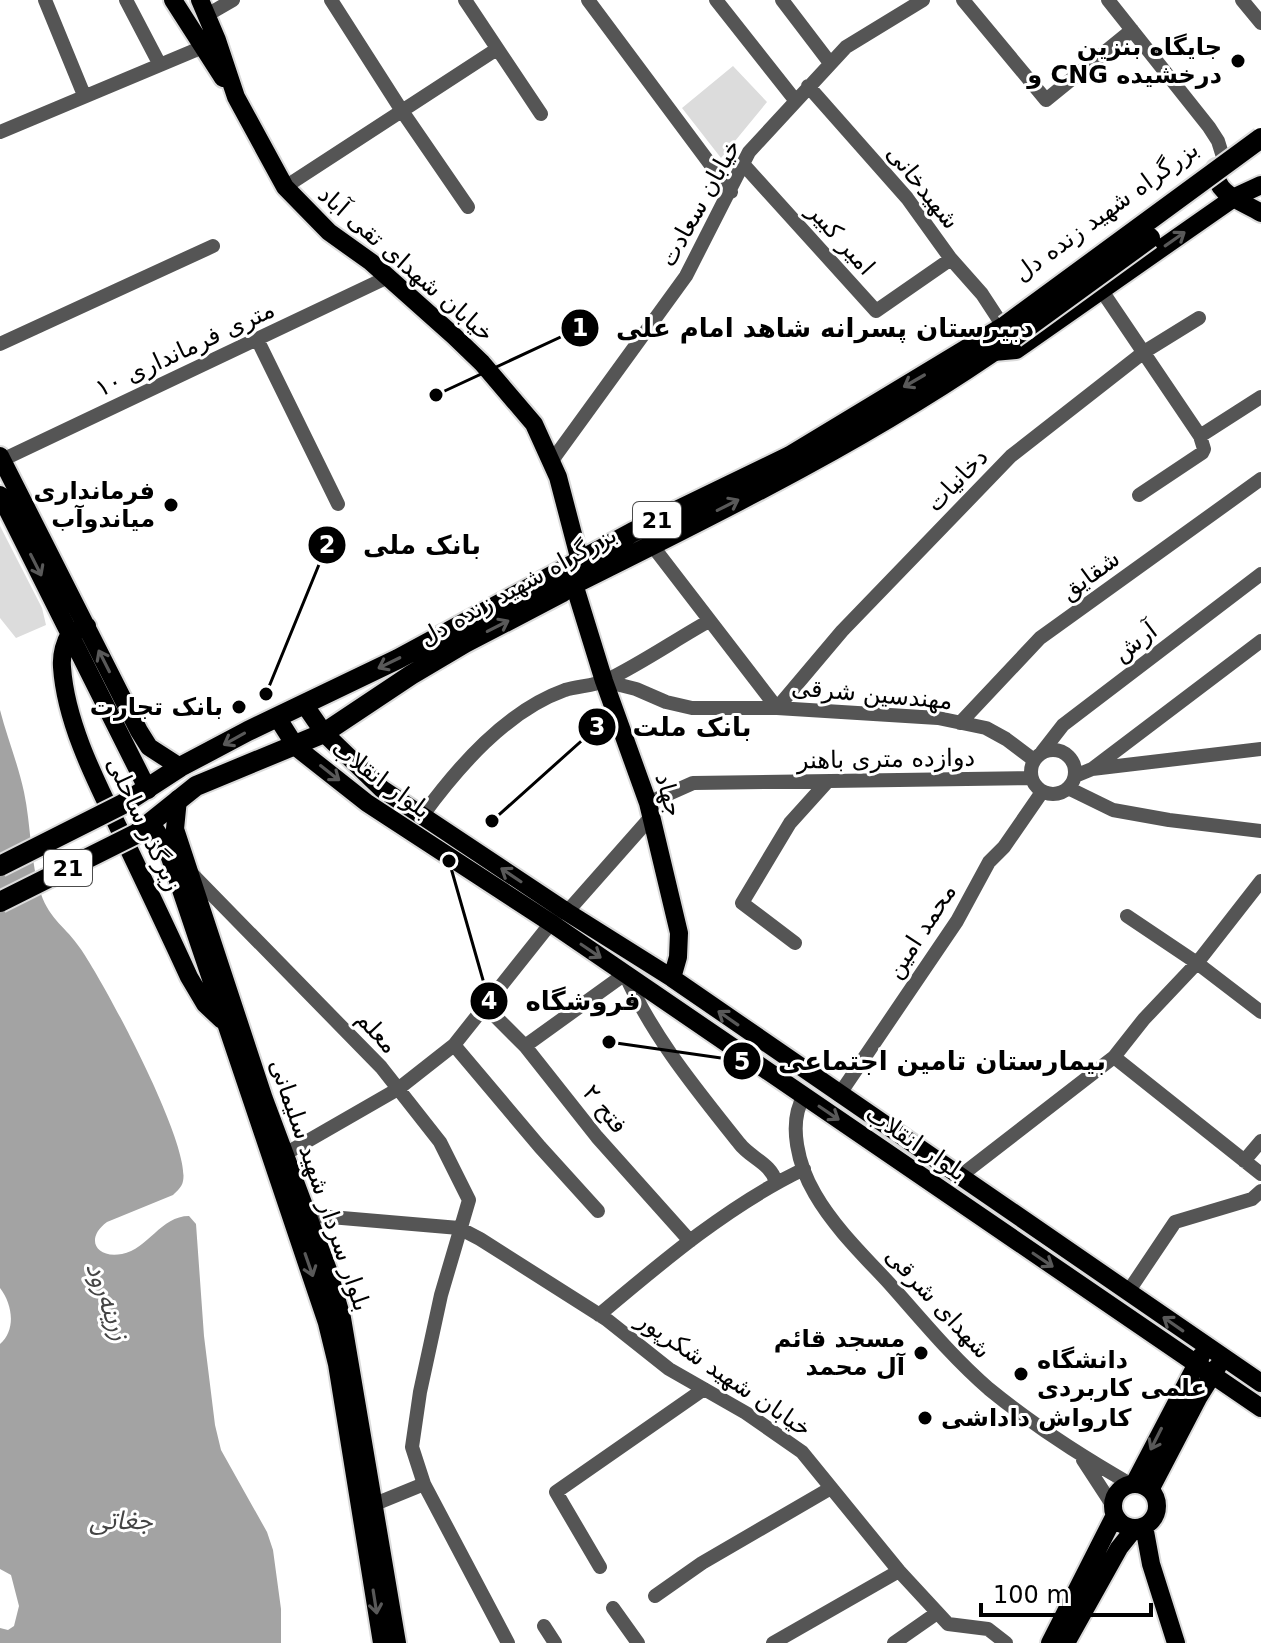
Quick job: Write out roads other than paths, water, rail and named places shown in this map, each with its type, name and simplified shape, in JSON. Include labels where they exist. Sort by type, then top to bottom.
[{"type":"highway","name":"21","points":[[1006,328],[1261,138]]},
{"type":"highway","name":"21","points":[[1006,328],[1261,154]]},
{"type":"highway","name":"بزرگراه شهید زنده دل","points":[[324,733],[465,643],[797,470],[965,372],[1006,328]]},
{"type":"highway","name":"بزرگراه شهید زنده دل","points":[[304,704],[790,456],[989,345]]},
{"type":"highway","name":"21","points":[[0,866],[123,804],[180,767],[304,704]]},
{"type":"highway","name":"21","points":[[0,902],[143,829],[205,781],[296,747],[324,733]]},
{"type":"main road","points":[[173,0],[210,44]]},
{"type":"main road","name":"خیابان شهدای تقی آباد","points":[[204,8],[210,44],[285,187],[329,232],[388,277],[482,363],[534,424],[558,477],[580,561]]},
{"type":"main road","name":"بزرگراه شهید زنده دل","points":[[1006,328],[1261,129]]},
{"type":"main road","points":[[1219,162],[1215,181],[1218,186],[1261,213]]},
{"type":"main road","name":"بزرگراه شهید زنده دل","points":[[989,345],[1016,350],[1235,197],[1261,185]]},
{"type":"main road","points":[[1180,193],[1197,199],[1204,219]]},
{"type":"main road","points":[[1,458],[148,790]]},
{"type":"main road","points":[[0,495],[149,747],[180,767]]},
{"type":"main road","name":"جهاد","points":[[574,584],[604,681],[650,810],[679,933],[678,957],[672,978]]},
{"type":"main road","name":"زیرگذر ساحلی","points":[[79,630],[63,646],[62,666],[83,749],[189,977],[205,1004],[224,1022]]},
{"type":"main road","name":"بلوار انقلاب","points":[[304,704],[324,733],[382,789],[672,978],[1261,1383]]},
{"type":"main road","name":"بلوار انقلاب","points":[[277,717],[296,747],[367,803],[551,923],[1261,1408]]},
{"type":"main road","points":[[367,803],[382,789]]},
{"type":"main road","name":"بلوار سردار شهید سلیمانی","points":[[178,799],[175,829],[189,871],[196,914],[224,1022],[327,1323],[339,1377],[382,1643]]},
{"type":"main road","name":"بلوار سردار شهید سلیمانی","points":[[143,829],[166,846],[196,914],[342,1318],[397,1643]]},
{"type":"main road","points":[[804,1096],[815,1078]]},
{"type":"main road","points":[[1050,1643],[1114,1510],[1117,1493],[1138,1486],[1204,1370],[1207,1347]]},
{"type":"main road","points":[[1204,1370],[1223,1358]]},
{"type":"main road","points":[[1066,1643],[1119,1548],[1139,1527],[1150,1522],[1156,1509],[1154,1496],[1138,1486]]},
{"type":"main road","points":[[1114,1510],[1123,1524],[1139,1527]]},
{"type":"main road","points":[[1139,1527],[1176,1643]]},
{"type":"street","points":[[45,0],[84,95]]},
{"type":"street","points":[[126,0],[160,65]]},
{"type":"street","points":[[204,8],[233,0]]},
{"type":"street","points":[[331,0],[468,207]]},
{"type":"street","points":[[465,0],[541,114]]},
{"type":"street","points":[[588,0],[731,192]]},
{"type":"street","points":[[716,0],[795,100]]},
{"type":"street","points":[[782,0],[830,63]]},
{"type":"street","name":"خیابان سعادت","points":[[551,462],[686,276],[749,152],[846,47],[923,0]]},
{"type":"street","points":[[963,0],[1046,100],[1132,30]]},
{"type":"street","points":[[1108,0],[1209,127],[1218,141],[1219,162]]},
{"type":"street","points":[[1242,0],[1261,23]]},
{"type":"street","points":[[2,126],[210,44]]},
{"type":"street","points":[[285,187],[497,49]]},
{"type":"street","name":"شهیدخانی","points":[[808,86],[907,198],[1006,328]]},
{"type":"street","name":"امیر کبیر","points":[[743,164],[876,311],[951,259]]},
{"type":"street","points":[[0,344],[213,246]]},
{"type":"street","name":"۱۰ متری فرمانداری","points":[[1,458],[388,277]]},
{"type":"street","points":[[1102,291],[1200,436],[1204,449],[1139,495]]},
{"type":"street","name":"دخانیات","points":[[777,708],[842,631],[1011,456],[1144,352],[1199,318]]},
{"type":"street","points":[[257,339],[338,504]]},
{"type":"street","points":[[1200,436],[1261,397]]},
{"type":"street","name":"شقایق","points":[[960,723],[1040,638],[1261,479]]},
{"type":"street","points":[[651,544],[777,708]]},
{"type":"street","name":"آرش","points":[[1038,756],[1063,725],[1261,574]]},
{"type":"street","points":[[422,816],[451,777],[481,745],[528,710],[564,691],[604,681],[709,621]]},
{"type":"street","points":[[1071,782],[1075,768],[1067,755],[1053,750],[1038,756],[1032,778],[1042,792],[1056,794],[1261,641]]},
{"type":"street","name":"مهندسین شرقی","points":[[604,681],[692,708],[777,708],[938,718],[986,728],[1038,756]]},
{"type":"street","points":[[1092,769],[1261,749]]},
{"type":"street","name":"دوازده متری باهنر","points":[[650,810],[693,783],[1032,778]]},
{"type":"street","points":[[795,943],[742,903],[790,823],[827,782]]},
{"type":"street","points":[[1071,782],[1113,810],[1261,831]]},
{"type":"street","name":"محمد امین","points":[[839,1095],[957,921],[989,862],[1004,847],[1042,792]]},
{"type":"street","points":[[567,912],[650,810]]},
{"type":"street","name":"معلم","points":[[189,871],[381,1067],[440,1142],[469,1200],[459,1228],[420,1392],[412,1447],[424,1484],[508,1643]]},
{"type":"street","points":[[959,1177],[1114,1057],[1144,1019],[1197,963],[1261,881]]},
{"type":"street","points":[[1127,916],[1197,963],[1261,1012]]},
{"type":"street","points":[[285,1154],[398,1089],[454,1045],[551,923]]},
{"type":"street","points":[[525,1046],[625,974],[641,1011],[658,1036],[742,1148],[774,1173],[776,1182]]},
{"type":"street","name":"فتح ۲","points":[[485,1006],[525,1046],[597,1137],[690,1241]]},
{"type":"street","points":[[454,1045],[598,1211]]},
{"type":"street","points":[[1114,1057],[1261,1174]]},
{"type":"street","name":"شهدای شرقی","points":[[804,1096],[798,1106],[795,1128],[804,1169],[814,1193],[832,1220],[952,1353],[990,1389],[1081,1456],[1138,1486]]},
{"type":"street","points":[[1244,1161],[1261,1141]]},
{"type":"street","points":[[599,1315],[690,1241],[776,1182],[804,1169]]},
{"type":"street","points":[[1128,1292],[1175,1222],[1252,1199],[1261,1191]]},
{"type":"street","points":[[307,1215],[459,1228]]},
{"type":"street","name":"خیابان شهید شکرپور","points":[[459,1228],[599,1315],[669,1369],[746,1413],[802,1452],[899,1571],[948,1624],[988,1629],[1006,1643]]},
{"type":"street","points":[[600,1567],[556,1492],[704,1389]]},
{"type":"street","points":[[1081,1456],[1114,1510]]},
{"type":"street","points":[[375,1504],[424,1484]]},
{"type":"street","points":[[655,1596],[702,1563],[831,1488]]},
{"type":"street","points":[[773,1643],[899,1571]]},
{"type":"street","points":[[613,1608],[638,1643]]},
{"type":"street","points":[[894,1643],[937,1613]]},
{"type":"street","points":[[544,1626],[555,1643]]},
{"type":"water","name":"جغاتی","points":[[0,710],[24,792],[41,894],[49,910],[92,966],[144,1063],[174,1134],[182,1162],[183,1181],[173,1195],[107,1222],[96,1234],[96,1246],[105,1253],[122,1254],[140,1246],[179,1217],[189,1216],[196,1224],[204,1336],[215,1425],[221,1450],[267,1532],[273,1550],[281,1609],[281,1643],[0,1643],[0,1628],[8,1630],[14,1626],[19,1606],[11,1575],[0,1569],[0,1344],[9,1332],[11,1317],[8,1302],[0,1288]]},
{"type":"place","name":"جایگاه بنزین و CNG درخشیده","points":[[1238,61]]},
{"type":"place","name":"دبیرستان پسرانه شاهد امام علی","points":[[436,395]]},
{"type":"place","name":"فرمانداری میاندوآب","points":[[171,505]]},
{"type":"place","name":"بانک ملی","points":[[266,694]]},
{"type":"place","name":"بانک تجارت","points":[[239,707]]},
{"type":"place","name":"بانک ملت","points":[[492,821]]},
{"type":"place","name":"فروشگاه","points":[[449,861]]},
{"type":"place","name":"بیمارستان تامین اجتماعی","points":[[609,1042]]},
{"type":"place","name":"مسجد قائم آل محمد","points":[[921,1353]]},
{"type":"place","name":"دانشگاه علمی کاربردی","points":[[1021,1374]]},
{"type":"place","name":"کارواش داداشی","points":[[925,1418]]},
{"type":"water label","name":"زرینه‌رود","points":[[108,1301]]}]
